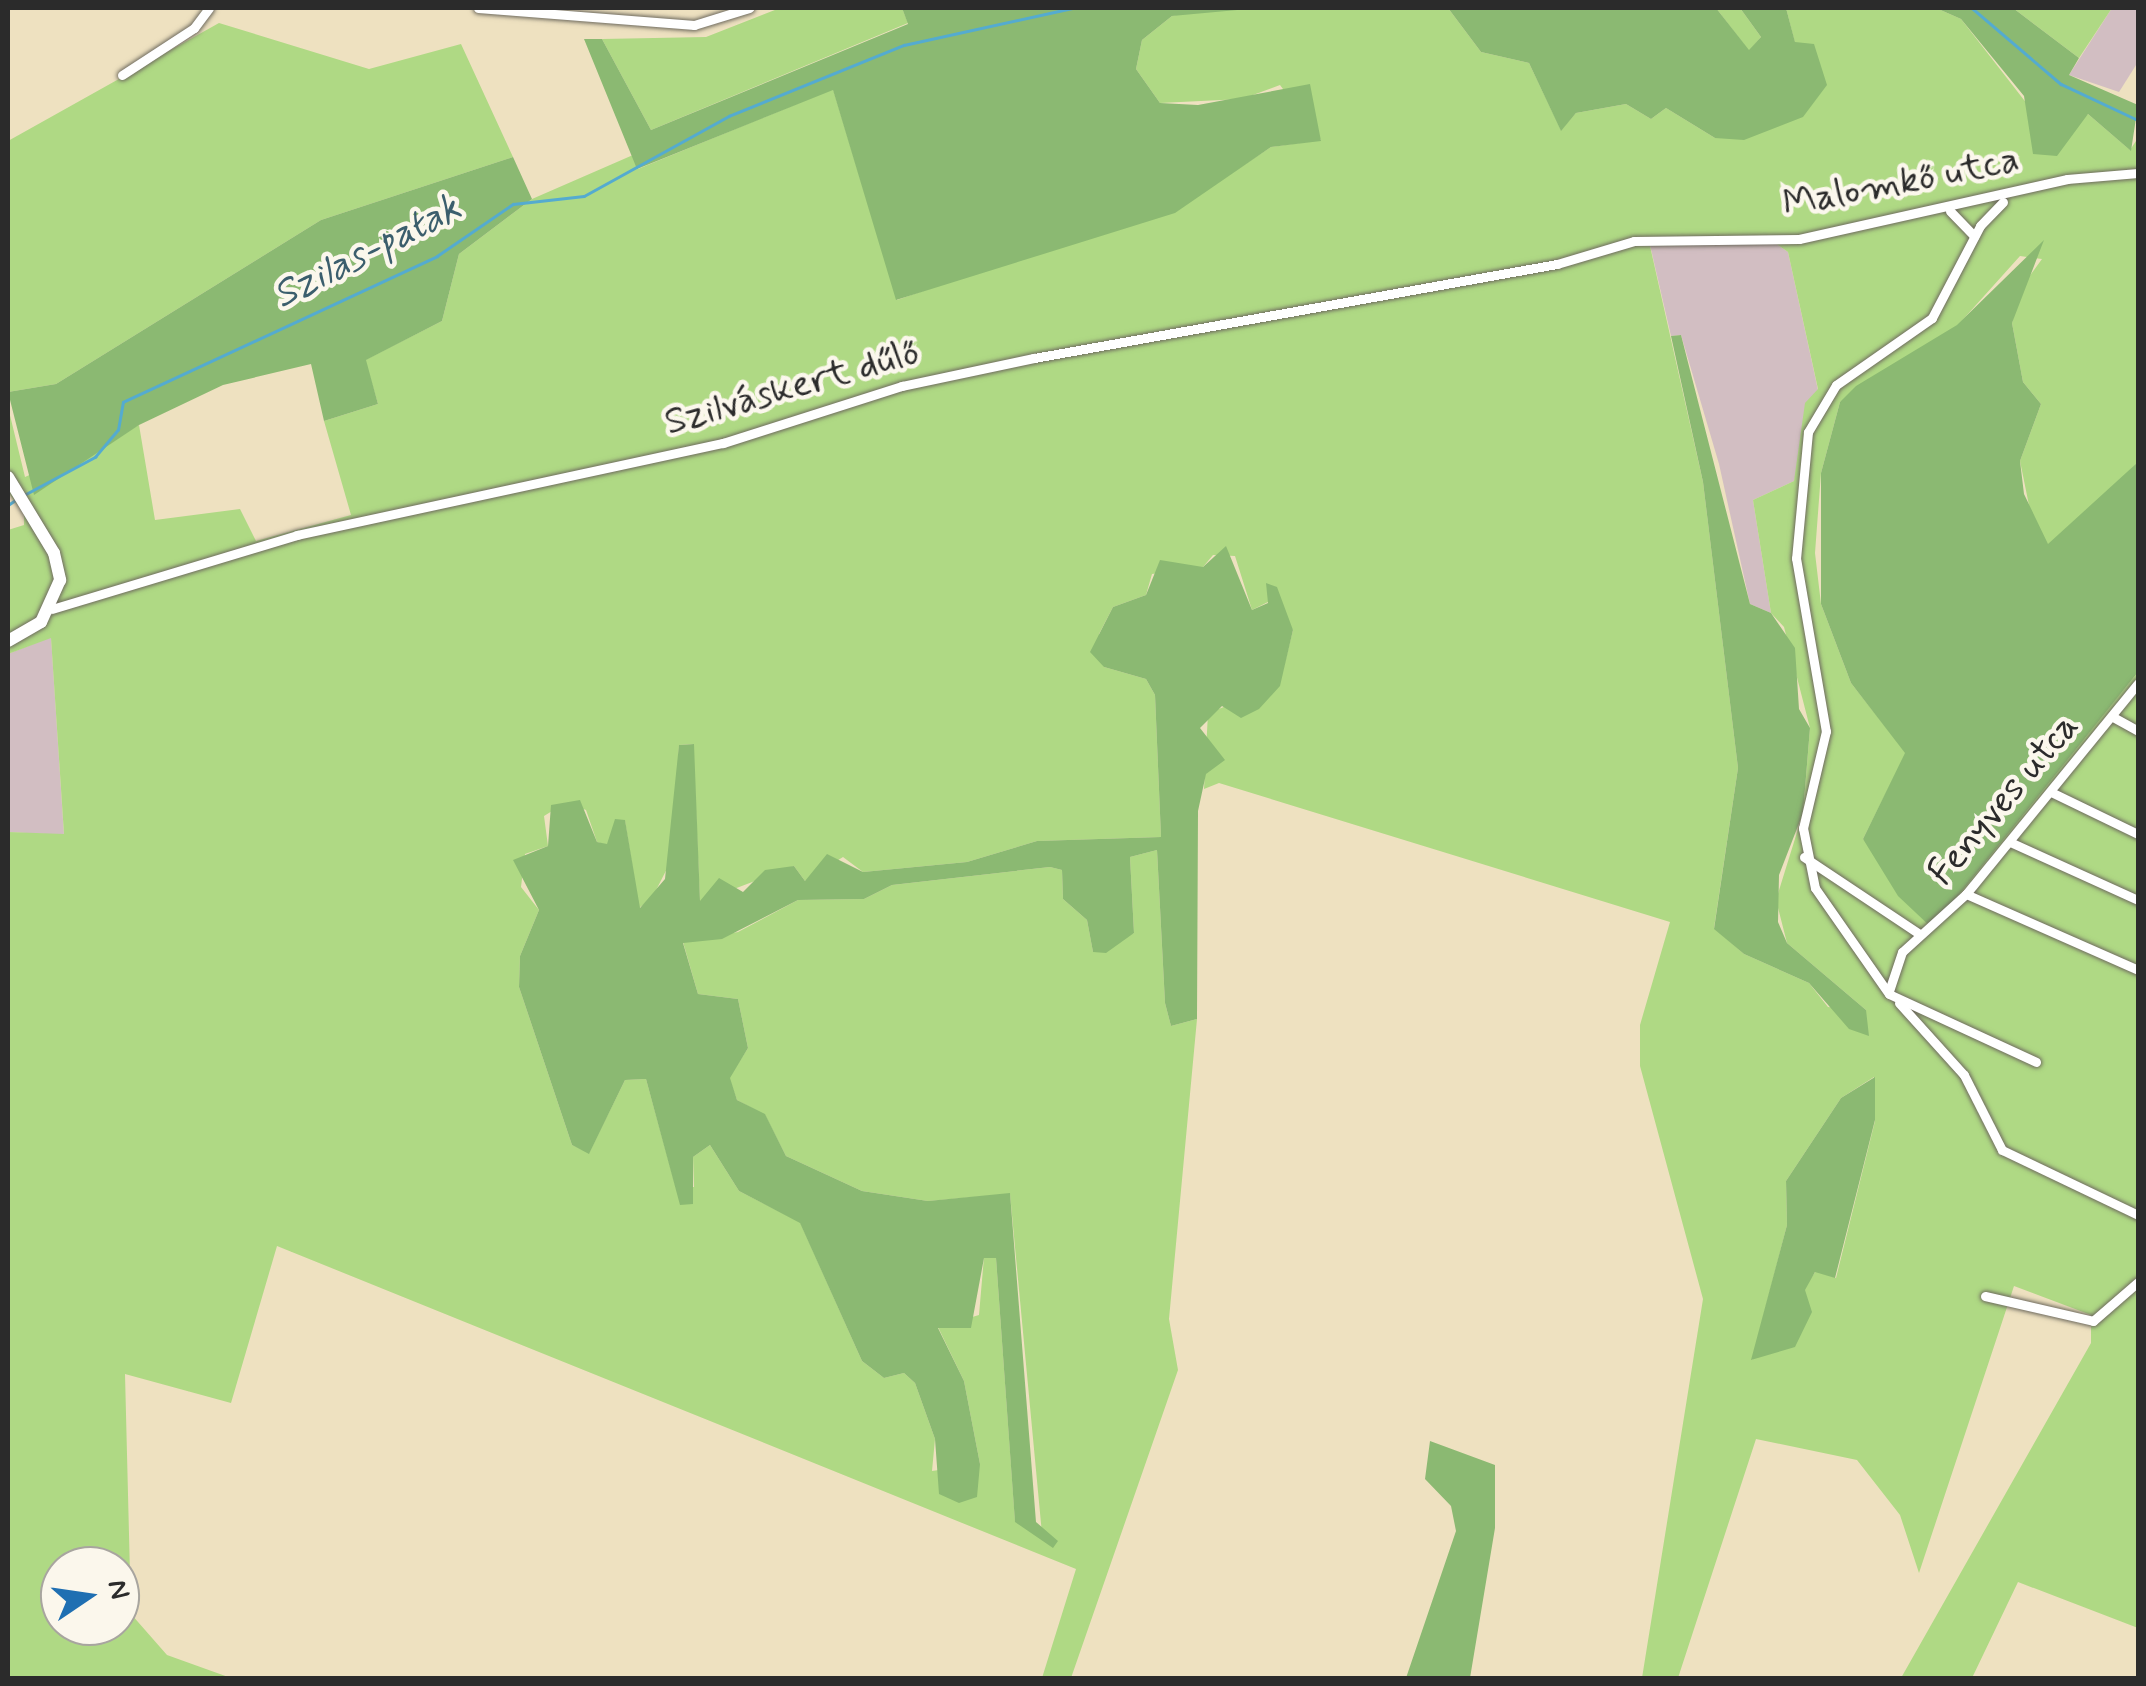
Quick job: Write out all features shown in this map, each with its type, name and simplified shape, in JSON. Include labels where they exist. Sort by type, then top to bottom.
[{"type":"main road","points":[[8,641],[52,610],[58,567],[11,483]]},
{"type":"street","points":[[122,75],[194,28],[209,8]]},
{"type":"street","points":[[478,8],[596,20],[706,25],[749,8]]},
{"type":"street","points":[[596,20],[602,8]]},
{"type":"street","name":"Malomkő utca","points":[[1556,264],[1634,241],[1798,239],[2010,198],[2068,179],[2138,173]]},
{"type":"street","points":[[2010,198],[1974,236],[1932,318],[1836,385],[1804,446],[1796,558],[1826,731],[1807,790],[1804,857],[1816,888],[1889,994],[1964,1075],[2002,1150],[2138,1215]]},
{"type":"street","points":[[1948,210],[1974,236]]},
{"type":"street","name":"Szilváskert dűlő","points":[[52,610],[297,535],[723,442],[918,382],[1556,264]]},
{"type":"street","name":"Fenyves utca","points":[[1804,857],[1918,933],[1966,894],[2138,683]]},
{"type":"street","points":[[2112,717],[2138,731]]},
{"type":"street","points":[[2050,792],[2138,834]]},
{"type":"street","points":[[2010,842],[2138,900]]},
{"type":"street","points":[[1966,894],[2138,970]]},
{"type":"street","points":[[1889,994],[1918,933]]},
{"type":"street","points":[[1889,994],[2036,1062]]},
{"type":"street","points":[[1985,1296],[2094,1321],[2138,1282]]},
{"type":"shaded area","points":[[2112,8],[2138,8],[2138,62],[2119,92],[2069,75]]},
{"type":"shaded area","points":[[1775,243],[1788,252],[1818,390],[1794,481],[1753,500],[1771,613],[1750,604],[1719,464],[1681,335],[1671,336],[1650,245]]},
{"type":"shaded area","points":[[51,637],[64,835],[8,832],[8,654]]},
{"type":"green space","points":[[780,8],[902,8],[908,23],[651,130],[602,39],[706,37]]},
{"type":"green space","points":[[902,8],[1259,8],[1172,16],[1142,40],[1136,69],[1160,103],[1198,105],[1310,84],[1321,141],[1271,147],[1175,213],[896,300],[833,90],[637,169],[584,39],[602,39],[651,130],[908,24]]},
{"type":"green space","points":[[1207,8],[1448,8],[1481,52],[1529,63],[1561,130],[1576,113],[1626,104],[1651,119],[1666,108],[1715,138],[1795,43],[1786,8],[1936,8],[1961,19],[2031,109],[2072,125],[2088,114],[2130,150],[2138,138],[2138,462],[2065,537],[2048,545],[2034,530],[2020,461],[2041,404],[2023,382],[2012,323],[2020,289],[2042,259],[2020,256],[1958,325],[1840,402],[1821,473],[1815,553],[1821,604],[1851,683],[1906,753],[1863,839],[1938,915],[2138,672],[2138,1628],[2018,1582],[1972,1678],[1901,1678],[2091,1343],[2091,1315],[2014,1286],[1919,1573],[1900,1515],[1857,1460],[1756,1439],[1678,1678],[1642,1678],[1703,1299],[1640,1066],[1640,1025],[1670,922],[1219,783],[1204,789],[1208,713],[1279,686],[1293,630],[1268,602],[1252,610],[1235,556],[1213,555],[1203,567],[1152,574],[1146,595],[1113,607],[1099,634],[1104,667],[1146,679],[1155,695],[1161,837],[1037,841],[967,862],[863,872],[843,857],[805,881],[794,866],[700,902],[693,744],[679,745],[672,859],[652,898],[639,908],[625,821],[607,845],[597,842],[586,810],[565,803],[544,816],[548,846],[525,854],[521,887],[539,910],[520,956],[519,987],[572,1145],[589,1153],[625,1080],[646,1079],[676,1188],[694,1187],[693,1157],[710,1145],[739,1191],[800,1222],[862,1361],[884,1378],[904,1373],[915,1383],[935,1439],[932,1471],[980,1464],[964,1381],[938,1327],[979,1315],[984,1257],[996,1258],[1015,1521],[1042,1534],[1010,1194],[928,1201],[862,1191],[786,1156],[765,1115],[737,1100],[729,1078],[748,1048],[738,999],[698,994],[683,942],[738,932],[798,900],[864,899],[892,885],[1050,867],[1062,870],[1063,899],[1087,920],[1093,952],[1134,933],[1130,857],[1157,850],[1165,1003],[1171,1026],[1197,1019],[1169,1319],[1178,1370],[1071,1678],[1042,1678],[1076,1569],[277,1246],[231,1403],[125,1374],[129,1546],[40,1546],[40,1646],[140,1646],[140,1624],[167,1655],[231,1678],[8,1678],[8,832],[64,834],[51,638],[8,654],[8,530],[24,525],[24,514],[8,492],[8,407],[25,477],[139,425],[155,520],[240,509],[256,541],[351,515],[324,421],[378,404],[365,360],[442,321],[459,254],[532,199],[633,155],[638,169],[833,89],[897,300],[1197,196],[1271,147],[1321,140],[1280,85],[1242,99],[1160,103],[1136,69],[1142,40],[1172,16]],"holes":[[[1775,243],[1788,252],[1818,389],[1805,403],[1794,481],[1753,500],[1771,613],[1784,627],[1810,728],[1803,813],[1776,900],[1787,943],[1866,1010],[1828,1007],[1809,983],[1744,954],[1714,928],[1738,768],[1703,482],[1650,246]],[[1874,1077],[1875,1121],[1836,1278],[1816,1271],[1752,1360],[1787,1225],[1786,1181],[1841,1098]]]},
{"type":"green space","points":[[1448,8],[1716,8],[1749,50],[1761,37],[1740,8],[1786,8],[1795,42],[1814,44],[1827,85],[1803,117],[1744,140],[1715,138],[1666,108],[1651,119],[1626,104],[1576,113],[1561,131],[1529,63],[1481,52]]},
{"type":"green space","points":[[1716,8],[1740,8],[1761,37],[1749,51]]},
{"type":"green space","points":[[1936,8],[2013,8],[2079,58],[2069,75],[2138,105],[2131,151],[2088,114],[2057,156],[2033,154],[2024,96],[1961,19]]},
{"type":"green space","points":[[2013,8],[2112,8],[2079,58]]},
{"type":"green space","points":[[219,23],[369,69],[461,44],[513,157],[321,220],[56,384],[8,392],[8,141]]},
{"type":"green space","points":[[513,157],[532,199],[459,254],[442,321],[366,360],[378,404],[324,421],[311,364],[223,385],[139,425],[34,495],[8,392],[56,384],[321,220]]},
{"type":"green space","points":[[2044,240],[2012,323],[2023,382],[2041,404],[2020,461],[2024,494],[2048,544],[2138,462],[2138,672],[1932,928],[1898,896],[1863,839],[1905,753],[1851,683],[1821,604],[1821,473],[1840,402],[1856,386],[1957,325]]},
{"type":"green space","points":[[1681,335],[1750,604],[1771,613],[1795,648],[1799,709],[1810,728],[1803,813],[1779,875],[1778,922],[1787,943],[1866,1010],[1869,1036],[1849,1029],[1809,983],[1744,954],[1714,929],[1738,768],[1703,482],[1671,336]]},
{"type":"green space","points":[[1226,546],[1252,610],[1268,603],[1266,583],[1277,587],[1293,630],[1280,686],[1259,709],[1241,718],[1222,706],[1200,728],[1225,760],[1206,774],[1198,811],[1197,1019],[1171,1026],[1165,1003],[1157,850],[1130,857],[1134,933],[1106,953],[1093,952],[1087,920],[1063,899],[1062,870],[1050,867],[892,885],[864,899],[798,900],[722,939],[683,943],[698,994],[738,999],[748,1048],[730,1078],[737,1100],[765,1114],[786,1156],[862,1191],[928,1201],[1010,1193],[1036,1522],[1058,1541],[1053,1548],[1015,1522],[996,1258],[984,1258],[971,1328],[938,1328],[964,1381],[980,1464],[977,1497],[959,1503],[939,1494],[935,1439],[915,1383],[904,1373],[884,1378],[862,1361],[800,1223],[739,1191],[710,1145],[693,1157],[693,1204],[680,1205],[646,1079],[625,1080],[589,1154],[572,1145],[519,987],[520,956],[539,910],[513,860],[548,846],[551,805],[580,800],[597,842],[607,844],[615,819],[625,820],[640,908],[665,879],[679,745],[694,744],[700,901],[719,878],[743,892],[765,870],[794,866],[805,881],[827,854],[863,872],[967,862],[1037,841],[1161,837],[1155,695],[1146,679],[1104,667],[1090,652],[1113,607],[1146,595],[1160,560],[1203,567]]},
{"type":"green space","points":[[1875,1077],[1875,1120],[1835,1278],[1815,1272],[1805,1290],[1812,1312],[1795,1347],[1751,1360],[1787,1225],[1786,1181],[1841,1098]]},
{"type":"green space","points":[[1430,1441],[1495,1465],[1495,1528],[1470,1678],[1406,1678],[1456,1531],[1451,1506],[1425,1479]]},
{"type":"waterway","name":"Szilas-patak","points":[[24,495],[95,457],[118,430],[123,402],[437,256],[513,204],[584,196],[729,116],[904,45],[1072,8]]},
{"type":"waterway","points":[[1972,8],[2061,84],[2138,120]]},
{"type":"waterway","name":"Szilas-patak","points":[[8,505],[17,499]]}]
